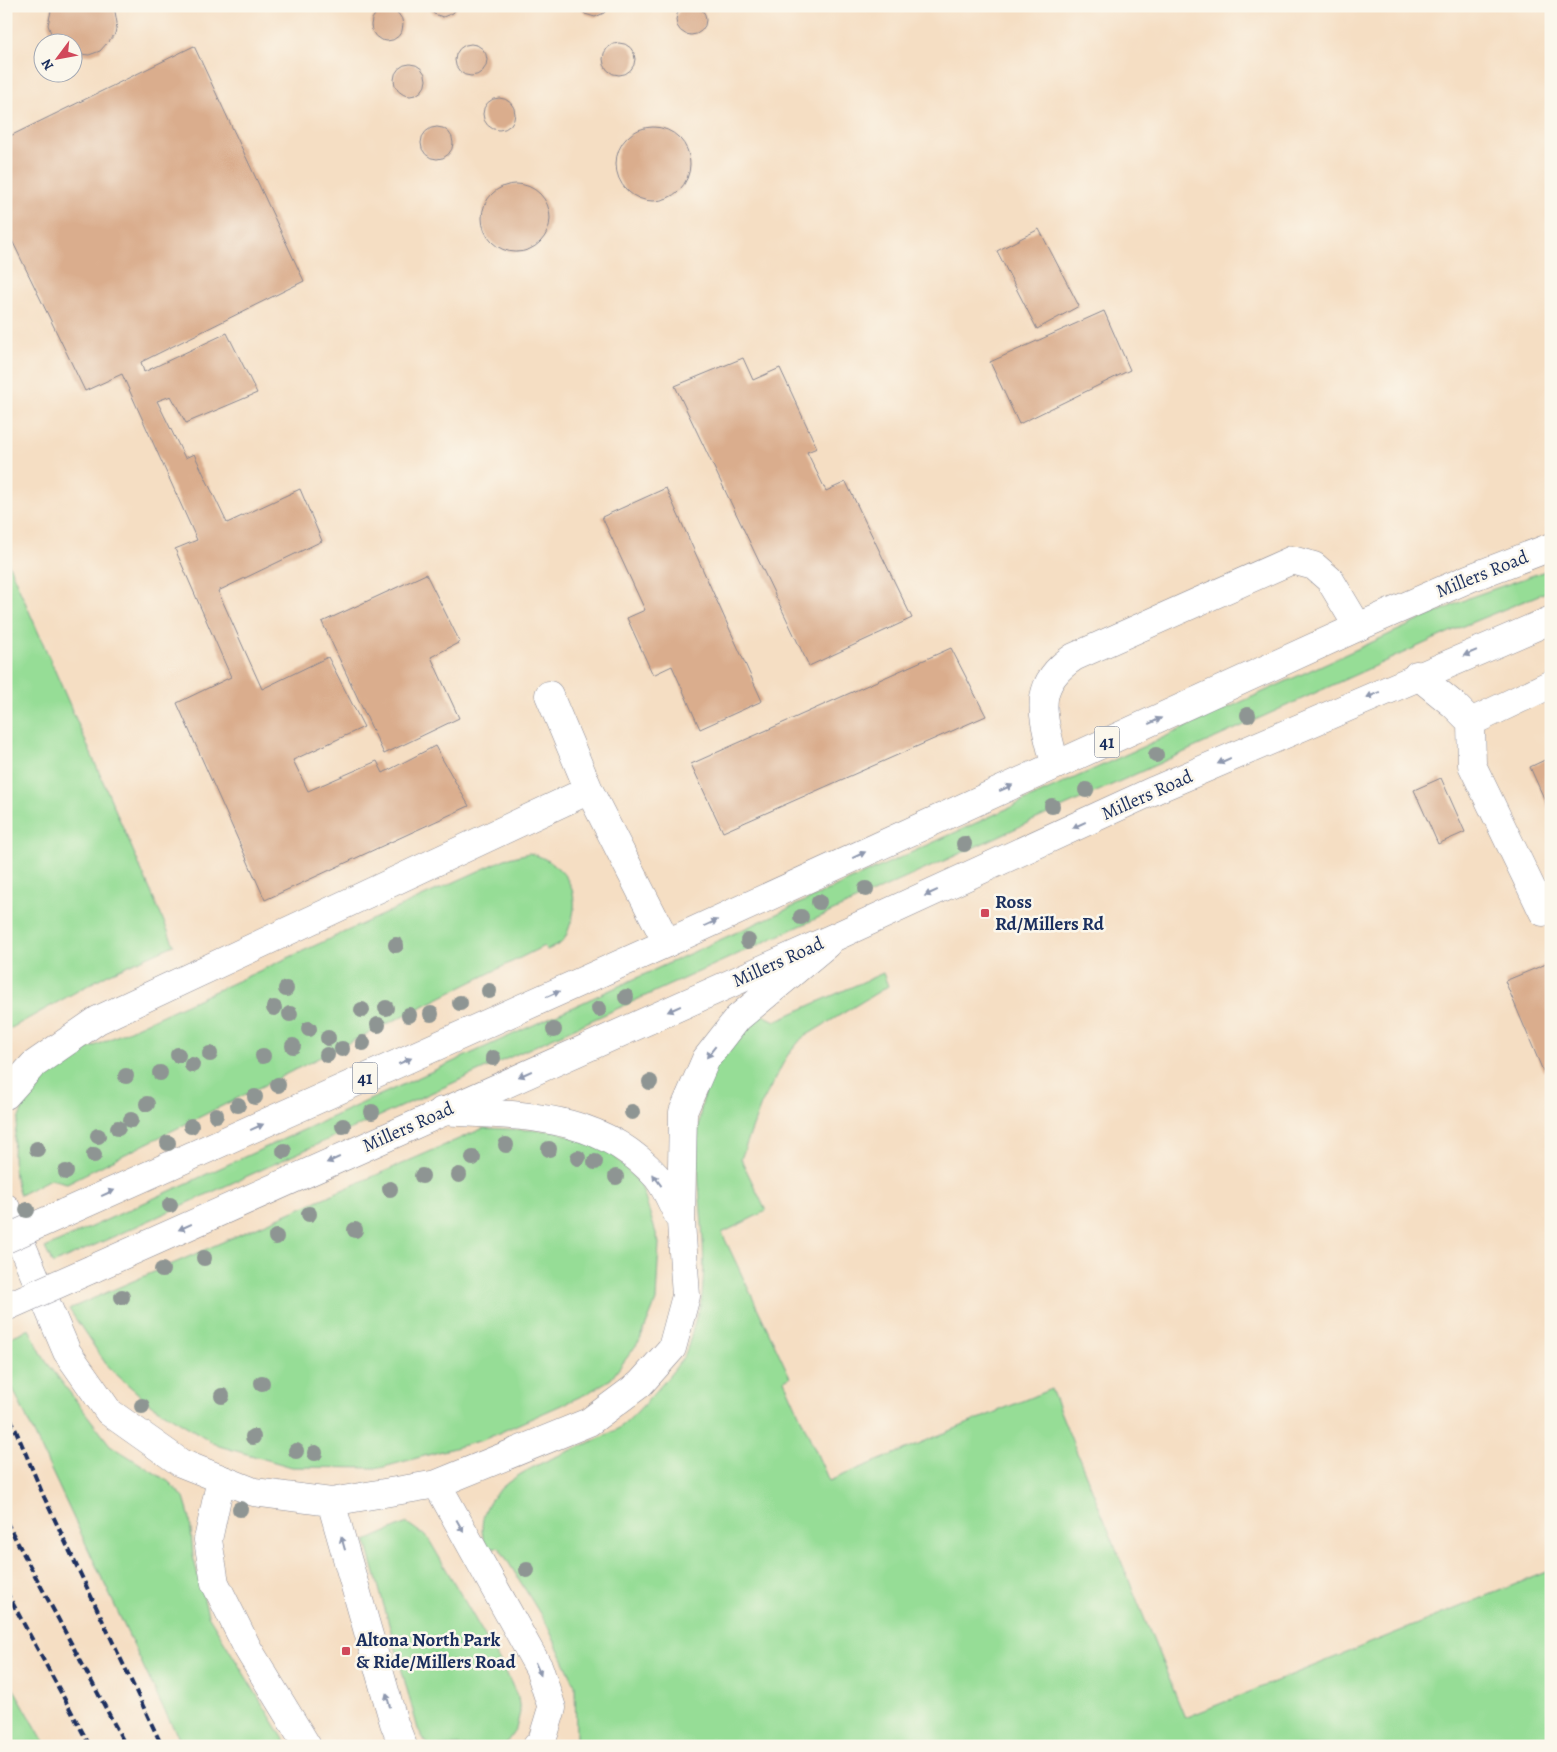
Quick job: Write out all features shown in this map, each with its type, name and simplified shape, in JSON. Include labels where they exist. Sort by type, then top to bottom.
[{"type":"main road","name":"Millers Road","points":[[6,1240],[666,943],[1358,627],[1470,578],[1551,547]]},
{"type":"main road","points":[[1055,765],[1043,708],[1046,686],[1060,666],[1074,657],[1292,560],[1314,566],[1330,580],[1358,627]]},
{"type":"main road","name":"Millers Road","points":[[6,1307],[836,936],[1155,790],[1417,675],[1551,620]]},
{"type":"main road","points":[[1417,675],[1454,704],[1471,722],[1472,765],[1543,912],[1551,909]]},
{"type":"main road","points":[[1471,722],[1551,684]]},
{"type":"main road","points":[[549,695],[589,790],[666,943]]},
{"type":"main road","points":[[6,1095],[33,1065],[98,1020],[589,790]]},
{"type":"main road","points":[[6,1208],[67,1352],[109,1412],[181,1463],[254,1492],[331,1502],[437,1484],[589,1422],[640,1384],[672,1348],[686,1296],[681,1222],[683,1112],[706,1059],[738,1018],[836,936]]},
{"type":"main road","points":[[442,1111],[530,1116],[575,1124],[623,1146],[658,1178],[681,1222]]},
{"type":"main road","points":[[221,1479],[208,1540],[215,1583],[248,1649],[307,1746]]},
{"type":"main road","points":[[437,1484],[539,1668],[552,1708],[542,1741],[537,1746]]},
{"type":"main road","points":[[331,1502],[394,1723],[403,1746]]},
{"type":"green space","points":[[6,558],[174,945],[108,974],[6,1031]]},
{"type":"green space","points":[[1551,569],[1551,590],[1463,626],[53,1264],[45,1248],[1471,597]]},
{"type":"green space","points":[[529,853],[551,863],[560,870],[571,888],[574,898],[574,910],[567,933],[559,944],[547,950],[544,946],[67,1183],[50,1179],[20,1195],[13,1161],[17,1126],[30,1094],[53,1067],[77,1054],[505,859]]},
{"type":"green space","points":[[883,973],[888,986],[802,1038],[787,1056],[761,1105],[741,1159],[766,1211],[722,1233],[790,1377],[784,1380],[829,1481],[1051,1389],[1185,1718],[1551,1570],[1551,1746],[571,1746],[576,1739],[575,1685],[547,1625],[499,1547],[487,1551],[482,1525],[488,1504],[503,1486],[524,1472],[599,1438],[626,1423],[673,1371],[685,1354],[700,1307],[704,1263],[698,1131],[703,1100],[714,1069],[732,1039],[761,1014],[775,1021]]},
{"type":"green space","points":[[484,1128],[556,1131],[611,1152],[641,1185],[659,1243],[656,1301],[640,1340],[611,1379],[586,1394],[483,1440],[380,1468],[292,1467],[219,1446],[150,1404],[108,1367],[69,1309]]},
{"type":"green space","points":[[29,1329],[45,1360],[110,1445],[169,1482],[184,1498],[190,1518],[193,1556],[208,1615],[288,1746],[183,1746],[161,1704],[6,1374],[6,1339]]},
{"type":"green space","points":[[407,1523],[428,1538],[507,1674],[518,1698],[520,1712],[516,1729],[504,1746],[428,1746],[418,1729],[366,1541]]},
{"type":"green space","points":[[6,1675],[43,1740],[46,1746],[6,1746]]},
{"type":"building","points":[[691,5],[702,9],[706,20],[702,31],[691,35],[680,31],[676,20],[680,9]]},
{"type":"building","points":[[52,6],[114,6],[117,23],[115,34],[100,51],[89,55],[82,54],[82,32],[51,32],[48,25]]},
{"type":"building","points":[[428,6],[458,6],[453,13],[443,17],[434,14]]},
{"type":"building","points":[[580,6],[609,6],[604,13],[595,17],[585,14]]},
{"type":"building","points":[[387,9],[393,10],[398,14],[402,19],[402,31],[398,36],[393,40],[387,41],[381,40],[376,36],[372,31],[371,25],[372,19],[376,14],[381,10]]},
{"type":"building","points":[[619,43],[625,44],[630,48],[634,53],[634,65],[630,70],[625,74],[619,75],[613,74],[608,70],[604,65],[603,59],[604,53],[608,48],[613,44]]},
{"type":"building","points":[[471,44],[482,49],[487,60],[482,71],[471,76],[460,71],[455,60],[460,49]]},
{"type":"building","points":[[194,46],[304,281],[141,362],[144,372],[227,333],[257,393],[186,423],[171,396],[157,401],[185,458],[194,454],[227,523],[300,489],[322,541],[218,591],[262,689],[328,657],[364,727],[293,760],[308,791],[377,761],[383,773],[435,746],[469,806],[265,900],[177,703],[231,677],[175,549],[197,540],[122,374],[85,391],[6,228],[6,138]]},
{"type":"building","points":[[410,64],[416,65],[421,69],[425,74],[425,86],[421,91],[416,95],[410,96],[404,95],[399,91],[395,86],[394,80],[395,74],[399,69],[404,65]]},
{"type":"building","points":[[499,98],[505,99],[510,103],[514,108],[514,120],[510,125],[505,129],[499,130],[493,129],[488,125],[484,120],[483,114],[484,108],[488,103],[493,99]]},
{"type":"building","points":[[437,127],[443,128],[448,132],[452,137],[452,149],[448,154],[443,158],[437,159],[431,158],[426,154],[422,149],[421,143],[422,137],[426,132],[431,128]]},
{"type":"building","points":[[653,127],[667,130],[679,138],[687,150],[690,164],[687,178],[679,190],[667,198],[653,201],[639,198],[627,190],[619,178],[616,164],[619,150],[627,138],[639,130]]},
{"type":"building","points":[[516,184],[529,187],[540,194],[547,205],[550,218],[547,231],[540,242],[529,249],[516,252],[503,249],[492,242],[485,231],[482,218],[485,205],[492,194],[503,187]]},
{"type":"building","points":[[1039,229],[1079,306],[1037,329],[997,251]]},
{"type":"building","points":[[1104,311],[1130,370],[1019,424],[990,362]]},
{"type":"building","points":[[743,358],[753,380],[780,368],[817,448],[807,452],[826,491],[846,482],[912,618],[809,666],[675,386]]},
{"type":"building","points":[[666,488],[762,701],[700,729],[672,666],[653,675],[627,618],[645,610],[602,517]]},
{"type":"building","points":[[426,574],[460,642],[431,657],[459,718],[384,754],[322,622]]},
{"type":"building","points":[[951,648],[986,716],[723,832],[691,764]]},
{"type":"building","points":[[1551,757],[1551,814],[1530,767]]},
{"type":"building","points":[[1441,778],[1465,832],[1438,844],[1414,790]]},
{"type":"building","points":[[1551,962],[1551,1068],[1543,1071],[1505,981]]},
{"type":"railway","points":[[6,1407],[44,1497],[162,1746]]},
{"type":"railway","points":[[6,1521],[126,1746]]},
{"type":"railway","points":[[6,1591],[90,1746]]},
{"type":"place","name":"Ross Rd/Millers Rd","points":[[985,913]]},
{"type":"place","name":"Altona North Park & Ride/Millers Road","points":[[346,1651]]}]
